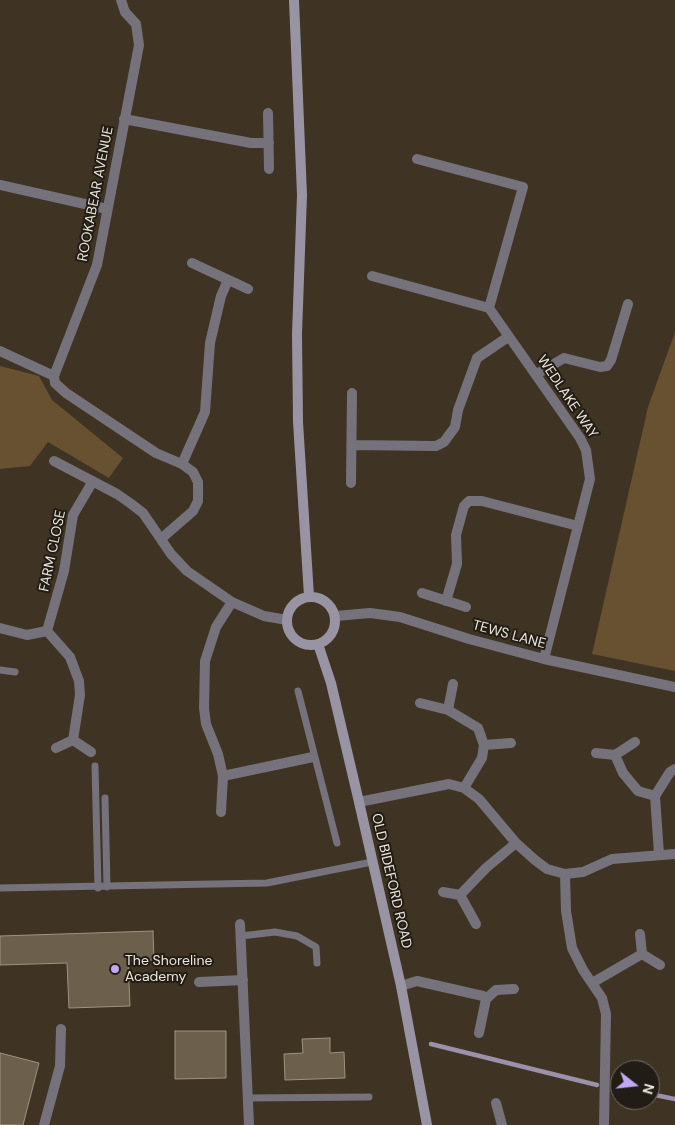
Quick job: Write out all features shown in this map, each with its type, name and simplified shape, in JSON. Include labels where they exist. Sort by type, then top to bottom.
[{"type":"street","name":"ROOKABEAR AVENUE","points":[[54,376],[97,265],[139,45],[136,24],[125,12],[121,0]]},
{"type":"street","points":[[294,0],[302,195],[296,334],[298,422],[309,596]]},
{"type":"street","points":[[268,114],[269,169]]},
{"type":"street","points":[[124,119],[251,144],[269,143]]},
{"type":"street","points":[[372,276],[490,308],[523,187],[417,159]]},
{"type":"street","points":[[0,185],[107,209]]},
{"type":"street","points":[[192,263],[248,289]]},
{"type":"street","points":[[182,464],[205,412],[210,343],[221,296],[228,280]]},
{"type":"street","points":[[537,374],[564,358],[600,367],[607,366],[611,360],[628,304]]},
{"type":"street","name":"WEDLAKE WAY","points":[[490,308],[508,337],[537,374],[586,450],[590,480],[544,659]]},
{"type":"street","points":[[352,445],[436,446],[444,442],[455,427],[458,410],[477,358],[508,337]]},
{"type":"street","points":[[0,351],[54,376],[55,384],[66,393],[156,453],[182,464],[193,472],[198,482],[198,501],[188,516],[162,538]]},
{"type":"street","points":[[351,483],[352,393]]},
{"type":"street","points":[[54,461],[117,494],[143,513],[162,538],[171,554],[187,570],[232,602],[264,616],[287,620]]},
{"type":"street","name":"FARM CLOSE","points":[[47,631],[64,571],[73,515],[93,480]]},
{"type":"street","points":[[446,601],[456,564],[456,535],[464,506],[469,501],[482,501],[578,526]]},
{"type":"street","points":[[422,593],[466,607]]},
{"type":"street","points":[[309,596],[320,598],[328,603],[336,616],[332,635],[318,644],[310,645],[300,643],[289,630],[287,620],[295,603],[309,596]]},
{"type":"street","points":[[220,812],[224,776],[218,754],[206,724],[204,661],[216,627],[232,602]]},
{"type":"street","name":"TEWS LANE","points":[[336,616],[370,613],[400,617],[470,639],[544,659],[675,687]]},
{"type":"street","points":[[0,628],[27,634],[47,631],[70,657],[79,681],[80,695],[73,740]]},
{"type":"street","name":"OLD BIDEFORD ROAD","points":[[318,644],[330,683],[359,802],[401,986],[427,1125]]},
{"type":"street","points":[[448,710],[453,684]]},
{"type":"street","points":[[420,703],[448,710],[478,728],[484,745],[482,758],[464,788]]},
{"type":"street","points":[[56,748],[73,740]]},
{"type":"street","points":[[73,740],[91,752]]},
{"type":"street","points":[[596,753],[615,755],[635,742]]},
{"type":"street","points":[[484,745],[511,743]]},
{"type":"street","points":[[615,755],[623,773],[638,791],[655,796]]},
{"type":"street","points":[[224,776],[313,756]]},
{"type":"street","points":[[660,854],[655,796],[675,769]]},
{"type":"street","points":[[359,802],[449,784],[464,788],[478,799],[516,843],[547,869],[566,874],[582,872],[612,859],[675,854]]},
{"type":"street","points":[[460,895],[486,868],[516,843]]},
{"type":"street","points":[[566,874],[566,911],[572,948],[602,998],[606,1014],[604,1125]]},
{"type":"street","points":[[443,892],[460,895]]},
{"type":"street","points":[[460,895],[476,924]]},
{"type":"street","points":[[240,924],[249,1125]]},
{"type":"street","points":[[640,934],[642,954]]},
{"type":"street","points":[[592,983],[642,954]]},
{"type":"street","points":[[642,954],[660,965]]},
{"type":"street","points":[[199,982],[243,980]]},
{"type":"street","points":[[401,986],[417,981],[483,996],[486,999]]},
{"type":"street","points":[[479,1033],[486,999],[496,990],[514,989]]},
{"type":"street","points":[[44,1125],[60,1066],[61,1029]]},
{"type":"street","points":[[496,1103],[502,1125]]},
{"type":"lane","points":[[0,670],[15,672]]},
{"type":"lane","points":[[298,692],[337,843]]},
{"type":"lane","points":[[95,766],[98,888]]},
{"type":"lane","points":[[105,798],[107,887]]},
{"type":"lane","points":[[0,888],[98,888],[267,883],[372,862]]},
{"type":"lane","points":[[241,936],[275,932],[292,935],[310,942],[316,947],[317,963]]},
{"type":"lane","points":[[248,1098],[369,1097]]},
{"type":"shaded area","points":[[675,332],[675,671],[592,654],[648,407]]},
{"type":"shaded area","points":[[0,366],[39,376],[52,400],[123,458],[109,478],[48,442],[30,466],[0,469]]},
{"type":"building","points":[[153,931],[154,960],[128,961],[130,1006],[69,1008],[67,963],[0,965],[0,936]]},
{"type":"building","points":[[175,1031],[226,1031],[226,1078],[175,1079]]},
{"type":"building","points":[[330,1038],[330,1053],[344,1052],[345,1078],[285,1080],[284,1054],[303,1053],[302,1039]]},
{"type":"building","points":[[0,1053],[39,1063],[23,1125],[0,1125]]},
{"type":"waterway","points":[[431,1044],[597,1085]]},
{"type":"waterway","points":[[660,1096],[675,1099]]},
{"type":"place","name":"The Shoreline Academy","points":[[115,969]]}]
